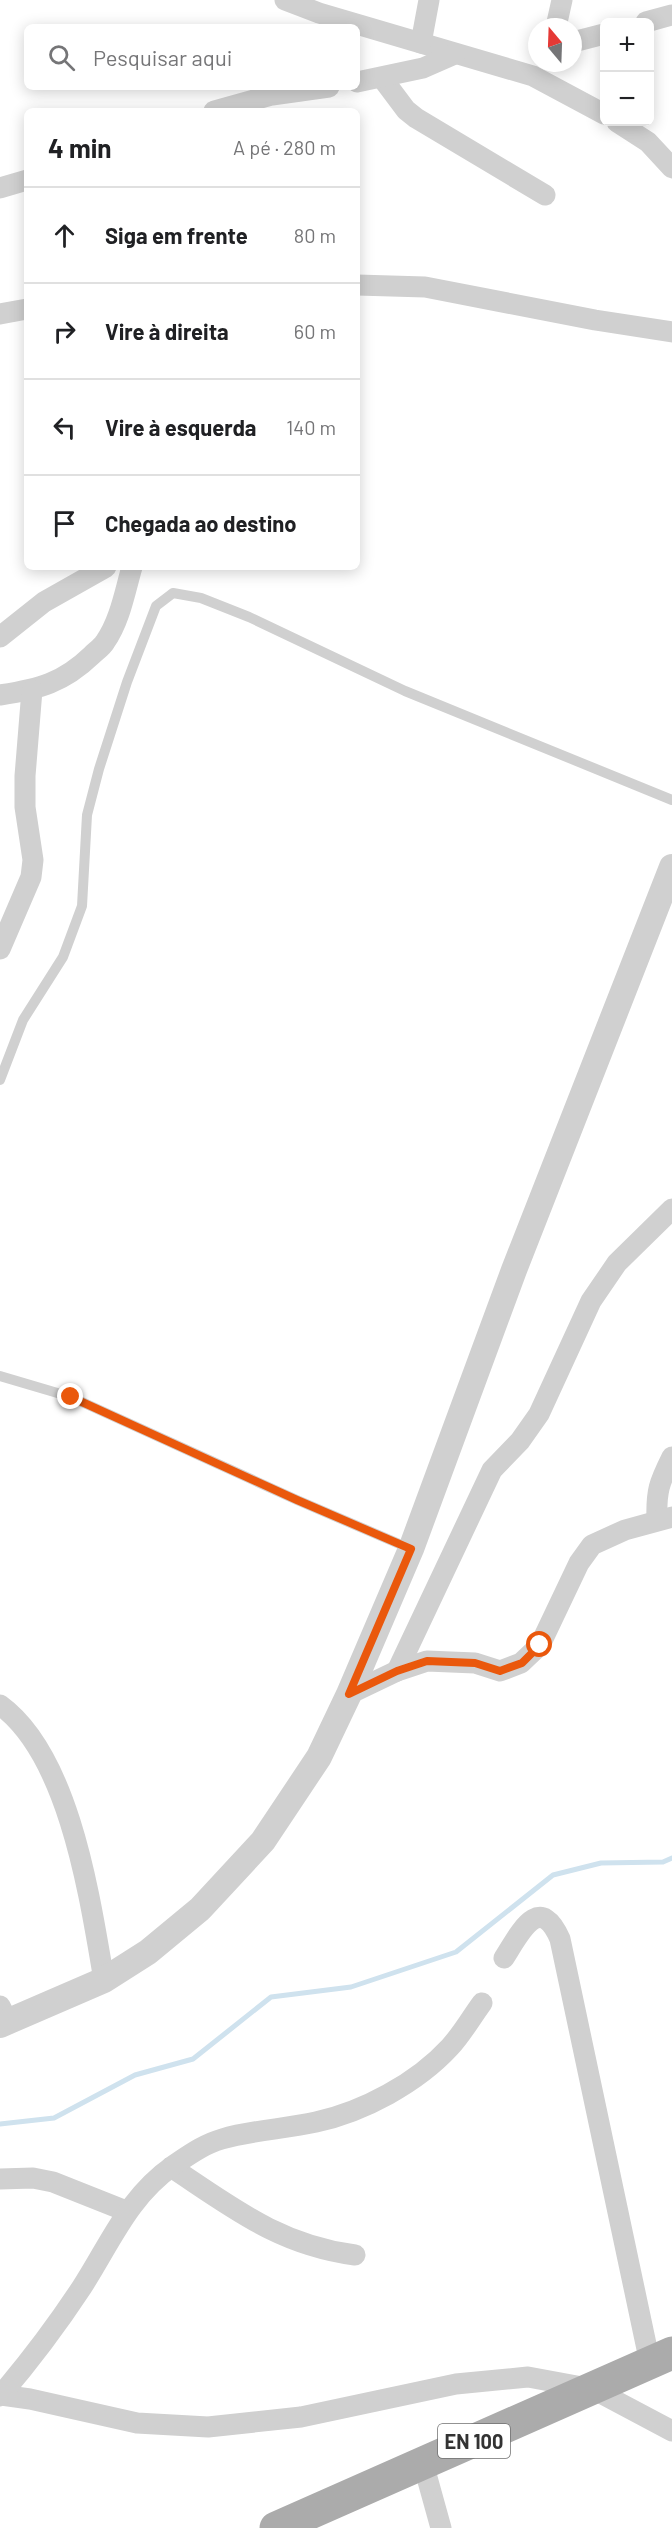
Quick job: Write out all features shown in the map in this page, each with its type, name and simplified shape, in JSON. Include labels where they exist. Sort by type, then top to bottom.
[{"type":"main road","name":"EN 100","points":[[276,2528],[661,2358]]},
{"type":"street","points":[[285,0],[318,20],[336,24]]},
{"type":"street","points":[[421,43],[429,0]]},
{"type":"street","points":[[557,18],[562,0]]},
{"type":"street","points":[[654,20],[672,15]]},
{"type":"street","points":[[360,29],[421,43],[455,54],[528,68]]},
{"type":"street","points":[[582,40],[600,35]]},
{"type":"street","points":[[360,82],[423,68],[455,54]]},
{"type":"street","points":[[540,72],[600,111]]},
{"type":"street","points":[[382,78],[406,110],[416,118],[545,195]]},
{"type":"street","points":[[225,108],[299,90]]},
{"type":"street","points":[[623,126],[648,142],[672,168]]},
{"type":"street","points":[[0,188],[24,181]]},
{"type":"street","points":[[360,285],[425,287],[595,320],[672,332]]},
{"type":"street","points":[[0,315],[24,310]]},
{"type":"street","points":[[0,637],[44,602],[101,570]]},
{"type":"street","points":[[0,695],[32,690],[60,681],[81,666],[105,642],[118,613],[131,570]]},
{"type":"street","points":[[0,949],[31,877],[33,860],[26,807],[25,776],[32,690]]},
{"type":"street","points":[[3,2018],[104,1980],[148,1952],[200,1909],[263,1841],[319,1757],[349,1694],[411,1549],[514,1270],[672,867]]},
{"type":"street","points":[[397,1671],[492,1470],[520,1441],[539,1414],[591,1301],[617,1263],[672,1209]]},
{"type":"street","points":[[349,1694],[397,1671],[427,1661],[475,1663],[500,1671],[522,1663],[540,1645],[579,1563],[592,1545],[625,1530],[665,1519],[656,1494],[672,1457]]},
{"type":"street","points":[[0,1705],[12,1714],[40,1751],[66,1809],[90,1897],[104,1980]]},
{"type":"street","points":[[504,1958],[528,1921],[537,1917],[547,1919],[555,1929],[661,2358]]},
{"type":"street","points":[[0,2396],[82,2287],[126,2211],[147,2187],[171,2167],[197,2150],[222,2139],[319,2122],[351,2112],[395,2090],[450,2047],[482,2003]]},
{"type":"street","points":[[171,2167],[252,2221],[325,2251],[355,2255]]},
{"type":"street","points":[[0,2179],[33,2178],[53,2182],[126,2211]]},
{"type":"street","points":[[0,2396],[30,2399],[137,2423],[208,2427],[301,2417],[456,2384],[528,2378],[593,2389],[672,2431]]},
{"type":"street","points":[[423,2463],[441,2528]]},
{"type":"lane","points":[[0,1080],[23,1020],[63,957],[82,906],[87,815],[99,769],[127,682],[156,606],[173,593],[201,598],[249,617],[405,691],[672,800]]},
{"type":"lane","points":[[0,1376],[71,1397],[411,1549]]},
{"type":"waterway","points":[[0,2124],[54,2118],[135,2075],[193,2059],[271,1997],[351,1987],[456,1952],[553,1875],[601,1863],[663,1862],[672,1858]]},
{"type":"route","points":[[71,1397],[411,1549],[349,1694],[397,1671],[427,1661],[475,1663],[500,1671],[522,1663],[540,1645]]}]
